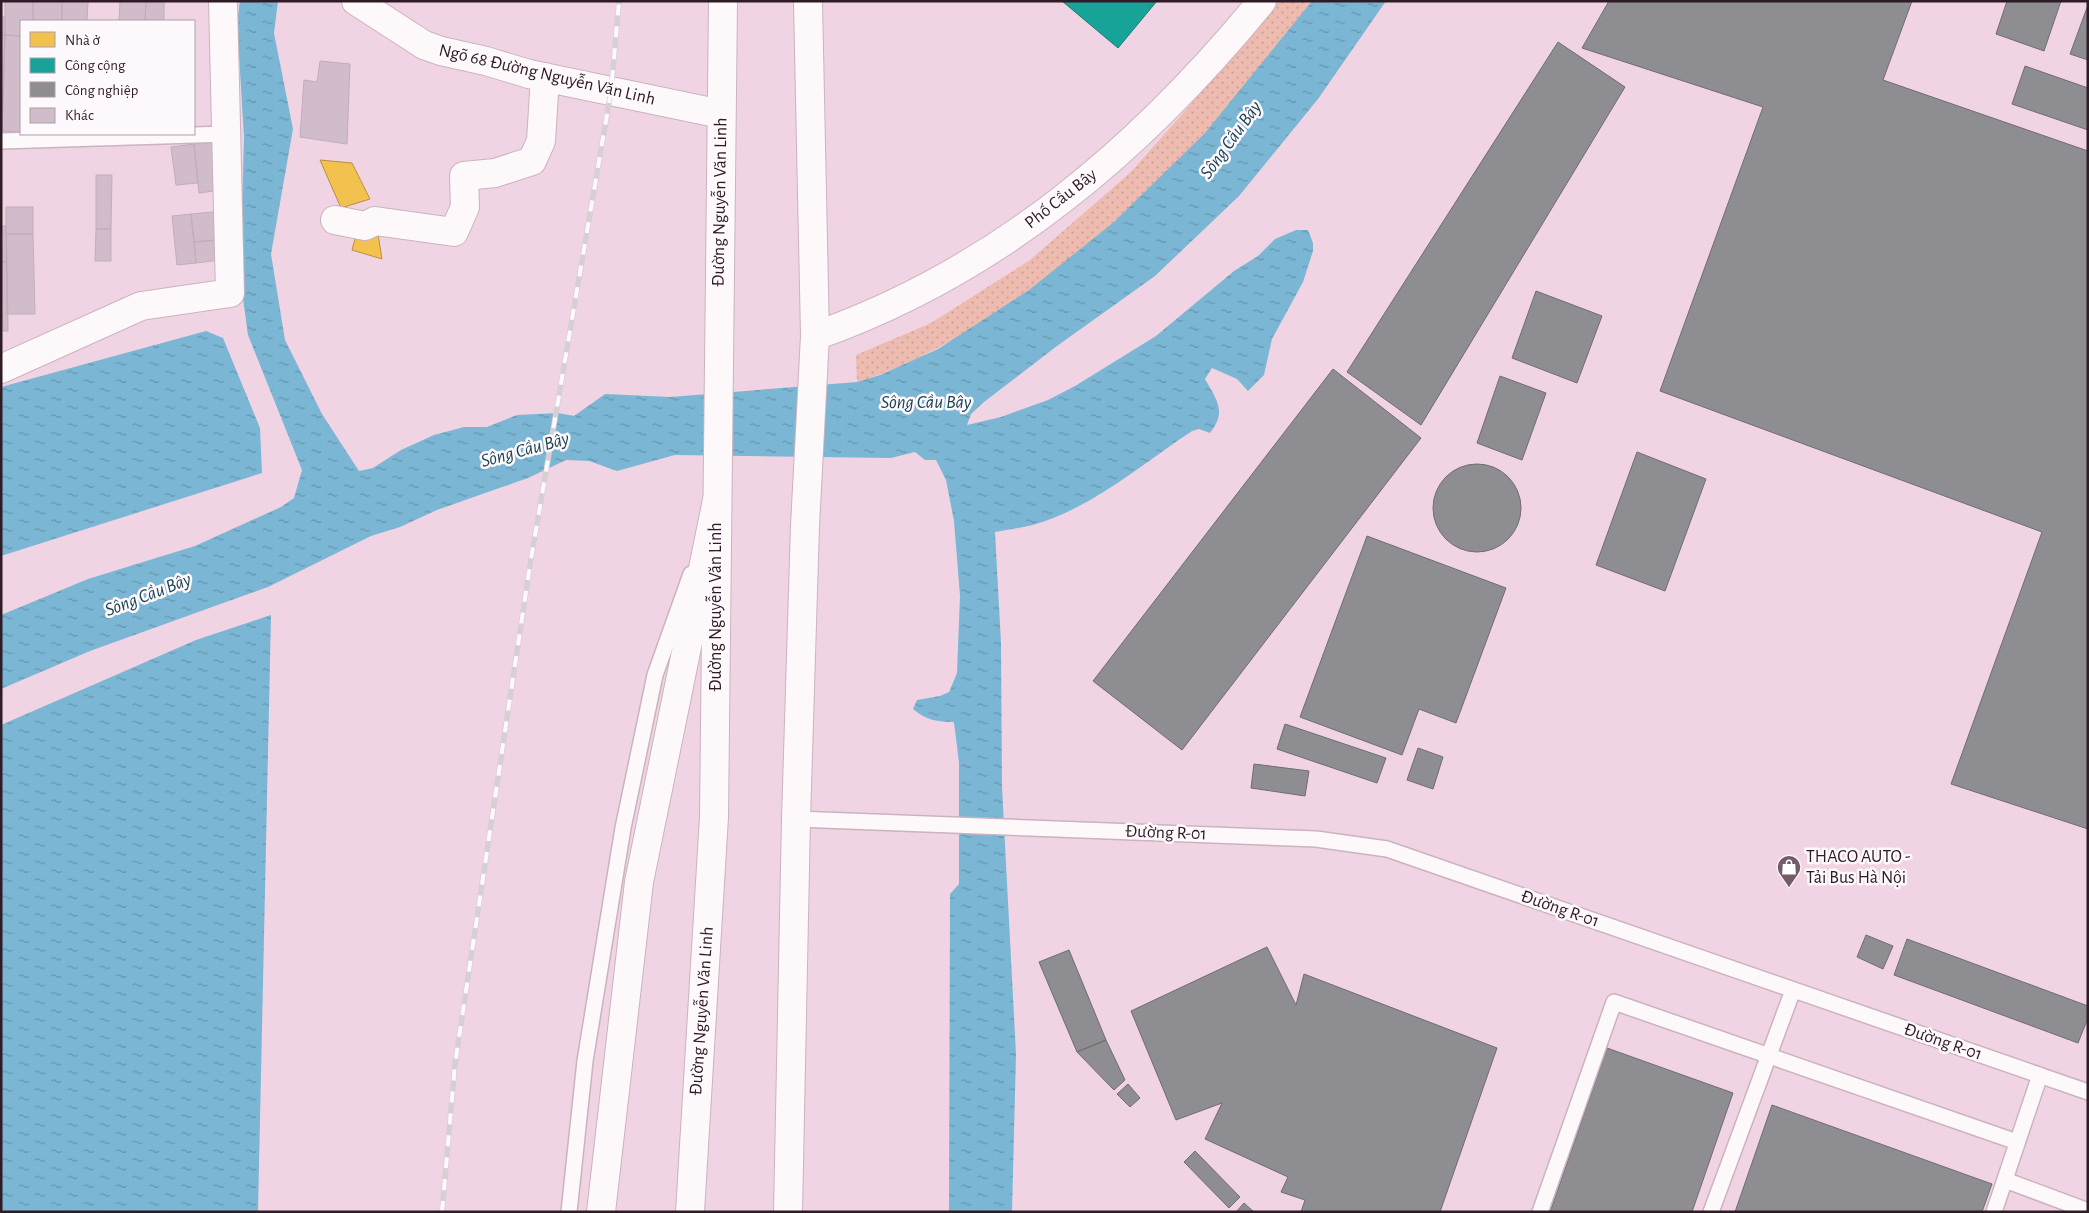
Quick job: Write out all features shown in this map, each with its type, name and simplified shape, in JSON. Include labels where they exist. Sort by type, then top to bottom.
[{"type":"main road","points":[[1,369],[141,306],[230,293],[223,1]]},
{"type":"main road","name":"Ngõ 68 Đường Nguyễn Văn Linh","points":[[356,1],[424,45],[545,77],[721,114]]},
{"type":"main road","name":"Đường Nguyễn Văn Linh","points":[[690,1212],[714,817],[723,1]]},
{"type":"main road","points":[[788,1212],[796,819],[806,503],[814,339],[808,1]]},
{"type":"main road","name":"Phố Cầu Bây","points":[[814,339],[932,285],[1006,242],[1054,206],[1154,120],[1235,34],[1262,1]]},
{"type":"main road","points":[[335,220],[365,226],[374,221],[454,232],[465,207],[464,176],[495,173],[532,162],[541,141],[545,77]]},
{"type":"main road","points":[[601,1212],[639,882],[717,500]]},
{"type":"lane","points":[[1,142],[227,134]]},
{"type":"lane","points":[[570,1212],[585,1061],[623,828],[655,675],[717,500]]},
{"type":"lane","name":"Đường R-01","points":[[796,819],[1316,839],[1387,849],[2088,1092]]},
{"type":"lane","points":[[1711,1212],[1793,990]]},
{"type":"lane","points":[[1540,1212],[1614,1002],[2017,1142]]},
{"type":"lane","points":[[1994,1212],[2040,1075]]},
{"type":"lane","points":[[2005,1180],[2088,1210]]},
{"type":"shaded area","points":[[1276,1],[1312,1],[1246,85],[1205,133],[1131,207],[1045,279],[999,311],[952,340],[904,364],[857,382],[856,355],[931,323],[1030,260],[1131,172],[1199,95]]},
{"type":"water","name":"Sông Cầu Bây","points":[[240,1],[278,1],[274,33],[293,129],[271,254],[285,340],[322,414],[359,471],[373,468],[401,450],[434,435],[464,427],[487,427],[517,415],[558,413],[574,416],[605,394],[670,397],[857,382],[880,375],[938,349],[1029,290],[1114,222],[1205,133],[1312,1],[1386,1],[1318,99],[1239,196],[1155,276],[1057,346],[984,402],[971,414],[967,425],[1001,417],[1048,400],[1075,386],[1156,336],[1234,271],[1258,256],[1275,239],[1296,230],[1308,230],[1313,243],[1313,251],[1303,282],[1272,339],[1264,375],[1248,391],[1237,379],[1212,368],[1205,379],[1216,400],[1219,412],[1215,426],[1210,433],[1199,429],[1192,431],[1096,497],[1076,508],[1033,525],[995,532],[1001,643],[1002,787],[1016,1054],[1012,1212],[949,1212],[950,894],[959,884],[959,763],[954,722],[932,720],[922,716],[913,709],[917,700],[940,696],[949,692],[957,673],[960,596],[954,521],[946,480],[936,460],[925,460],[915,452],[891,458],[675,455],[617,471],[589,461],[566,460],[528,478],[437,510],[400,527],[371,536],[268,587],[90,651],[1,689],[1,615],[88,579],[195,546],[281,507],[294,498],[302,470],[248,335],[240,277],[244,137],[237,22]]},
{"type":"water","points":[[206,331],[223,338],[260,428],[262,473],[1,556],[1,387]]},
{"type":"water","points":[[271,615],[258,1212],[1,1212],[1,725],[196,640]]},
{"type":"building: Nhà ở","points":[[320,160],[352,163],[370,199],[341,208]]},
{"type":"building: Nhà ở","points":[[357,231],[378,234],[382,259],[352,250]]},
{"type":"building: Công cộng","points":[[1062,1],[1157,1],[1118,48]]},
{"type":"building: Công nghiệp","points":[[1609,1],[1912,1],[1883,80],[2088,151],[2088,829],[1951,784],[2042,532],[1660,391],[1763,107],[1582,48]]},
{"type":"building: Công nghiệp","points":[[2007,1],[2061,1],[2044,51],[1996,34]]},
{"type":"building: Công nghiệp","points":[[2088,5],[2088,60],[2070,54]]},
{"type":"building: Công nghiệp","points":[[1558,42],[1625,87],[1421,425],[1347,372]]},
{"type":"building: Công nghiệp","points":[[2025,66],[2088,88],[2088,130],[2012,104]]},
{"type":"building: Công nghiệp","points":[[1536,291],[1602,316],[1577,383],[1512,358]]},
{"type":"building: Công nghiệp","points":[[1333,369],[1421,438],[1182,750],[1093,681]]},
{"type":"building: Công nghiệp","points":[[1500,376],[1546,393],[1522,460],[1477,443]]},
{"type":"building: Công nghiệp","points":[[1637,452],[1706,479],[1665,591],[1596,565]]},
{"type":"building: Công nghiệp","points":[[1477,464],[1494,467],[1508,477],[1518,491],[1521,508],[1518,525],[1508,539],[1494,549],[1477,552],[1460,549],[1446,539],[1436,525],[1433,508],[1436,491],[1446,477],[1460,467]]},
{"type":"building: Công nghiệp","points":[[1367,536],[1506,588],[1456,723],[1419,709],[1402,755],[1300,717]]},
{"type":"building: Công nghiệp","points":[[1285,724],[1386,758],[1377,783],[1277,749]]},
{"type":"building: Công nghiệp","points":[[1418,748],[1443,757],[1433,789],[1407,780]]},
{"type":"building: Công nghiệp","points":[[1254,764],[1309,771],[1305,796],[1251,788]]},
{"type":"building: Công nghiệp","points":[[1866,935],[1893,946],[1883,969],[1857,957]]},
{"type":"building: Công nghiệp","points":[[1907,939],[2088,1006],[2088,1018],[2078,1043],[1894,975]]},
{"type":"building: Công nghiệp","points":[[1267,947],[1296,1005],[1304,974],[1497,1048],[1440,1212],[1301,1212],[1305,1200],[1281,1192],[1288,1177],[1205,1139],[1222,1103],[1176,1120],[1131,1011]]},
{"type":"building: Công nghiệp","points":[[1069,950],[1106,1040],[1077,1052],[1039,962]]},
{"type":"building: Công nghiệp","points":[[1106,1040],[1125,1080],[1114,1090],[1077,1052]]},
{"type":"building: Công nghiệp","points":[[1607,1048],[1733,1093],[1692,1212],[1550,1212]]},
{"type":"building: Công nghiệp","points":[[1128,1084],[1140,1098],[1130,1107],[1117,1094]]},
{"type":"building: Công nghiệp","points":[[1772,1105],[1992,1184],[1982,1212],[1735,1212]]},
{"type":"building: Công nghiệp","points":[[1195,1151],[1240,1197],[1229,1208],[1184,1162]]},
{"type":"building: Công nghiệp","points":[[1244,1203],[1254,1212],[1236,1212]]},
{"type":"building: Khác","points":[[5,1],[33,1],[33,20],[20,20],[20,36],[5,35]]},
{"type":"building: Khác","points":[[33,1],[62,1],[62,20],[33,20]]},
{"type":"building: Khác","points":[[62,1],[88,1],[87,20],[62,20]]},
{"type":"building: Khác","points":[[120,1],[146,1],[145,20],[119,20]]},
{"type":"building: Khác","points":[[146,1],[164,1],[164,20],[145,20]]},
{"type":"building: Khác","points":[[1,17],[5,17],[5,35],[1,35]]},
{"type":"building: Khác","points":[[1,35],[5,35],[2,131],[1,131]]},
{"type":"building: Khác","points":[[5,35],[20,36],[20,132],[2,131]]},
{"type":"building: Khác","points":[[320,61],[350,64],[347,144],[300,137],[304,80],[317,82]]},
{"type":"building: Khác","points":[[215,142],[221,190],[199,193],[194,144]]},
{"type":"building: Khác","points":[[194,144],[198,183],[176,185],[171,147]]},
{"type":"building: Khác","points":[[96,175],[112,175],[111,229],[96,229]]},
{"type":"building: Khác","points":[[6,207],[33,207],[33,234],[6,234]]},
{"type":"building: Khác","points":[[223,211],[226,239],[194,242],[191,214]]},
{"type":"building: Khác","points":[[191,214],[196,263],[177,265],[172,216]]},
{"type":"building: Khác","points":[[1,226],[6,226],[7,262],[1,262]]},
{"type":"building: Khác","points":[[96,229],[111,229],[111,261],[95,261]]},
{"type":"building: Khác","points":[[6,234],[33,234],[35,314],[7,314]]},
{"type":"building: Khác","points":[[226,239],[228,259],[196,263],[194,242]]},
{"type":"building: Khác","points":[[1,262],[7,262],[8,331],[1,331]]},
{"type":"railway","points":[[442,1212],[455,1064],[530,565],[611,91],[619,1]]},
{"type":"place","name":"THACO AUTO - Tải Bus Hà Nội","points":[[1789,888]]}]
